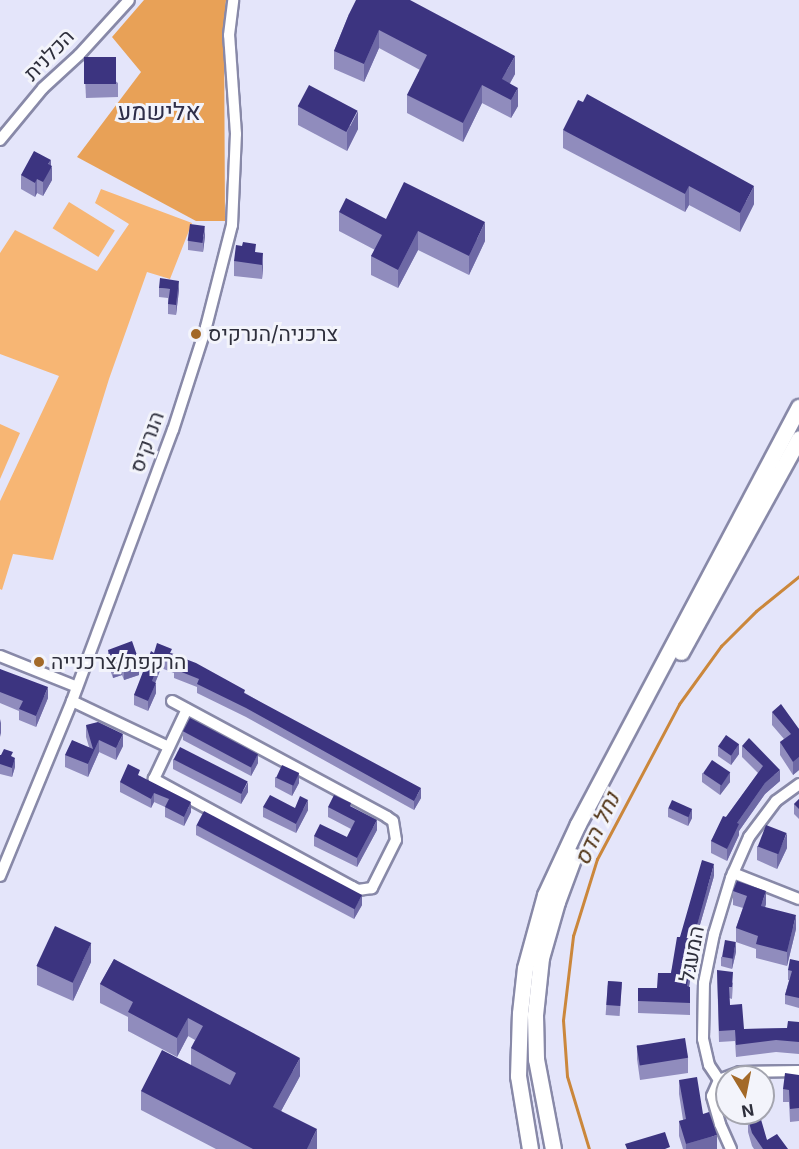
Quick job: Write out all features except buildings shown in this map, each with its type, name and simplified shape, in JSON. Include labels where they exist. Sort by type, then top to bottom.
[{"type":"highway","points":[[530,1149],[518,1076],[520,1013],[525,968],[545,895],[588,804],[799,407]]},
{"type":"highway","points":[[553,1149],[536,1059],[535,1015],[541,958],[556,902],[570,863],[605,789],[799,438]]},
{"type":"street","name":"הכלנית","points":[[0,140],[44,88],[79,55],[129,0]]},
{"type":"street","name":"הנרקיס","points":[[0,876],[72,701],[173,430],[206,327],[232,225],[236,134],[229,35],[233,0]]},
{"type":"street","points":[[0,656],[77,687]]},
{"type":"street","points":[[72,701],[169,747]]},
{"type":"street","points":[[172,701],[187,709],[393,821],[396,840],[372,888],[358,890],[352,887],[154,779],[187,709]]},
{"type":"street","name":"המעגל","points":[[715,1074],[709,1065],[703,1039],[704,983],[714,934],[733,873],[749,837],[776,801],[799,784]]},
{"type":"street","points":[[733,873],[799,899]]},
{"type":"street","points":[[775,1071],[799,1071]]},
{"type":"street","points":[[715,1089],[712,1096],[715,1106]]},
{"type":"street","points":[[720,1125],[732,1149]]},
{"type":"shaded area","points":[[144,0],[226,0],[224,24],[225,221],[196,221],[77,157],[141,72],[112,37]]},
{"type":"shaded area","points":[[101,189],[192,223],[170,279],[147,272],[109,379],[53,560],[13,554],[2,590],[0,589],[0,501],[59,376],[0,354],[0,253],[15,230],[97,271],[129,224],[95,203]]},
{"type":"shaded area","points":[[69,202],[115,231],[98,257],[53,228]]},
{"type":"shaded area","points":[[0,424],[20,433],[0,479]]},
{"type":"waterway","name":"נחל הדס","points":[[589,1149],[567,1076],[563,1020],[573,936],[597,859],[679,704],[721,646],[756,611],[799,576]]},
{"type":"place","name":"צרכניה/הנרקיס","points":[[196,334]]},
{"type":"place","name":"הרקפת/צרכנייה","points":[[39,662]]},
{"type":"district","name":"אלישמע","points":[[159,112]]}]
